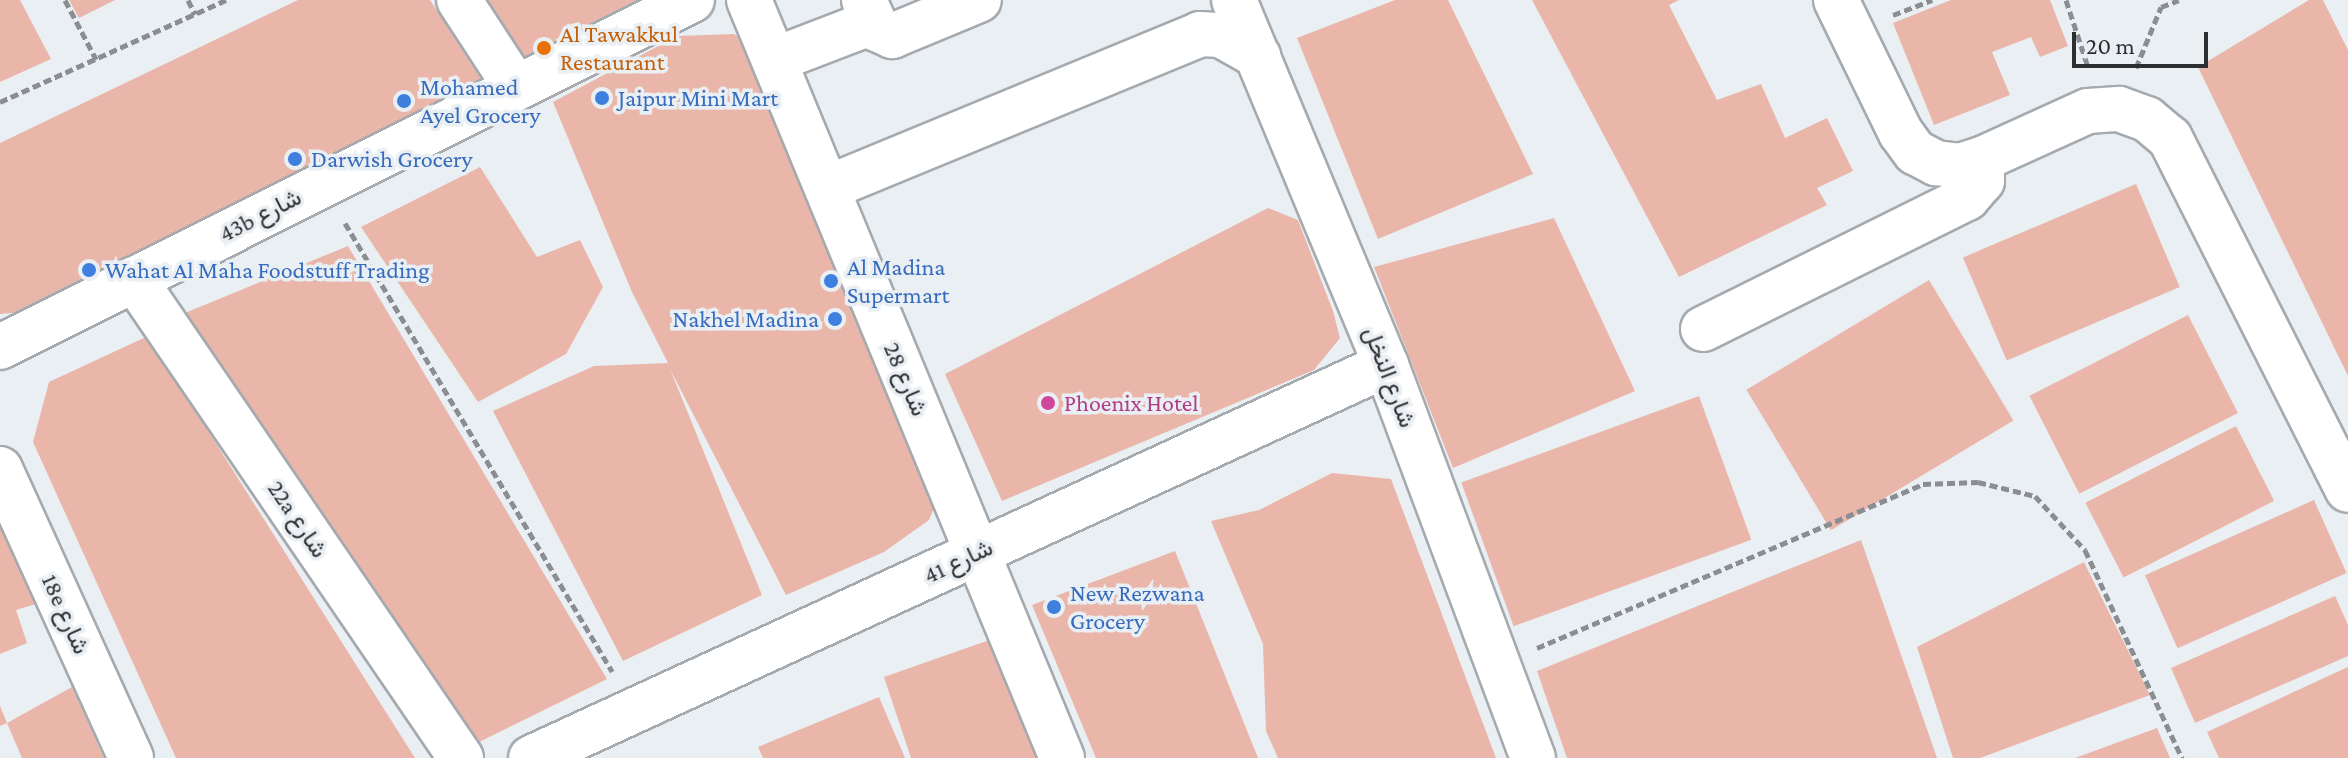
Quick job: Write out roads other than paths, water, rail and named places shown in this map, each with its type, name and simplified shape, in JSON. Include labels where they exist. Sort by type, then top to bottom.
[{"type":"street","points":[[459,0],[515,86]]},
{"type":"street","name":"43b شارع","points":[[0,347],[515,86],[692,0]]},
{"type":"street","points":[[774,60],[868,11],[884,34],[900,35],[979,0]]},
{"type":"street","name":"شارع النخل","points":[[1234,0],[1386,365],[1533,758]]},
{"type":"street","points":[[1836,0],[1915,152],[1936,163],[1960,166],[1982,159],[2060,121],[2110,110],[2147,119],[2170,138],[2348,490]]},
{"type":"street","name":"شارع 28","points":[[743,5],[774,60],[1062,758]]},
{"type":"street","points":[[827,188],[1189,37],[1221,35],[1258,56]]},
{"type":"street","points":[[1703,329],[1967,198],[1982,181],[1982,159]]},
{"type":"street","name":"22a شارع","points":[[134,279],[461,758]]},
{"type":"street","name":"شارع 41","points":[[531,758],[1386,365]]},
{"type":"street","name":"18e شارع","points":[[0,469],[131,758]]},
{"type":"place","name":"Al Tawakkul Restaurant","points":[[544,48]]},
{"type":"place","name":"Jaipur Mini Mart","points":[[602,98]]},
{"type":"place","name":"Mohamed Ayel Grocery","points":[[404,101]]},
{"type":"place","name":"Darwish Grocery","points":[[295,159]]},
{"type":"place","name":"Wahat Al Maha Foodstuff Trading","points":[[89,270]]},
{"type":"place","name":"Al Madina Supermart","points":[[831,281]]},
{"type":"place","name":"Nakhel Madina","points":[[835,319]]},
{"type":"place","name":"Phoenix Hotel","points":[[1048,403]]},
{"type":"place","name":"New Rezwana Grocery","points":[[1054,607]]}]
